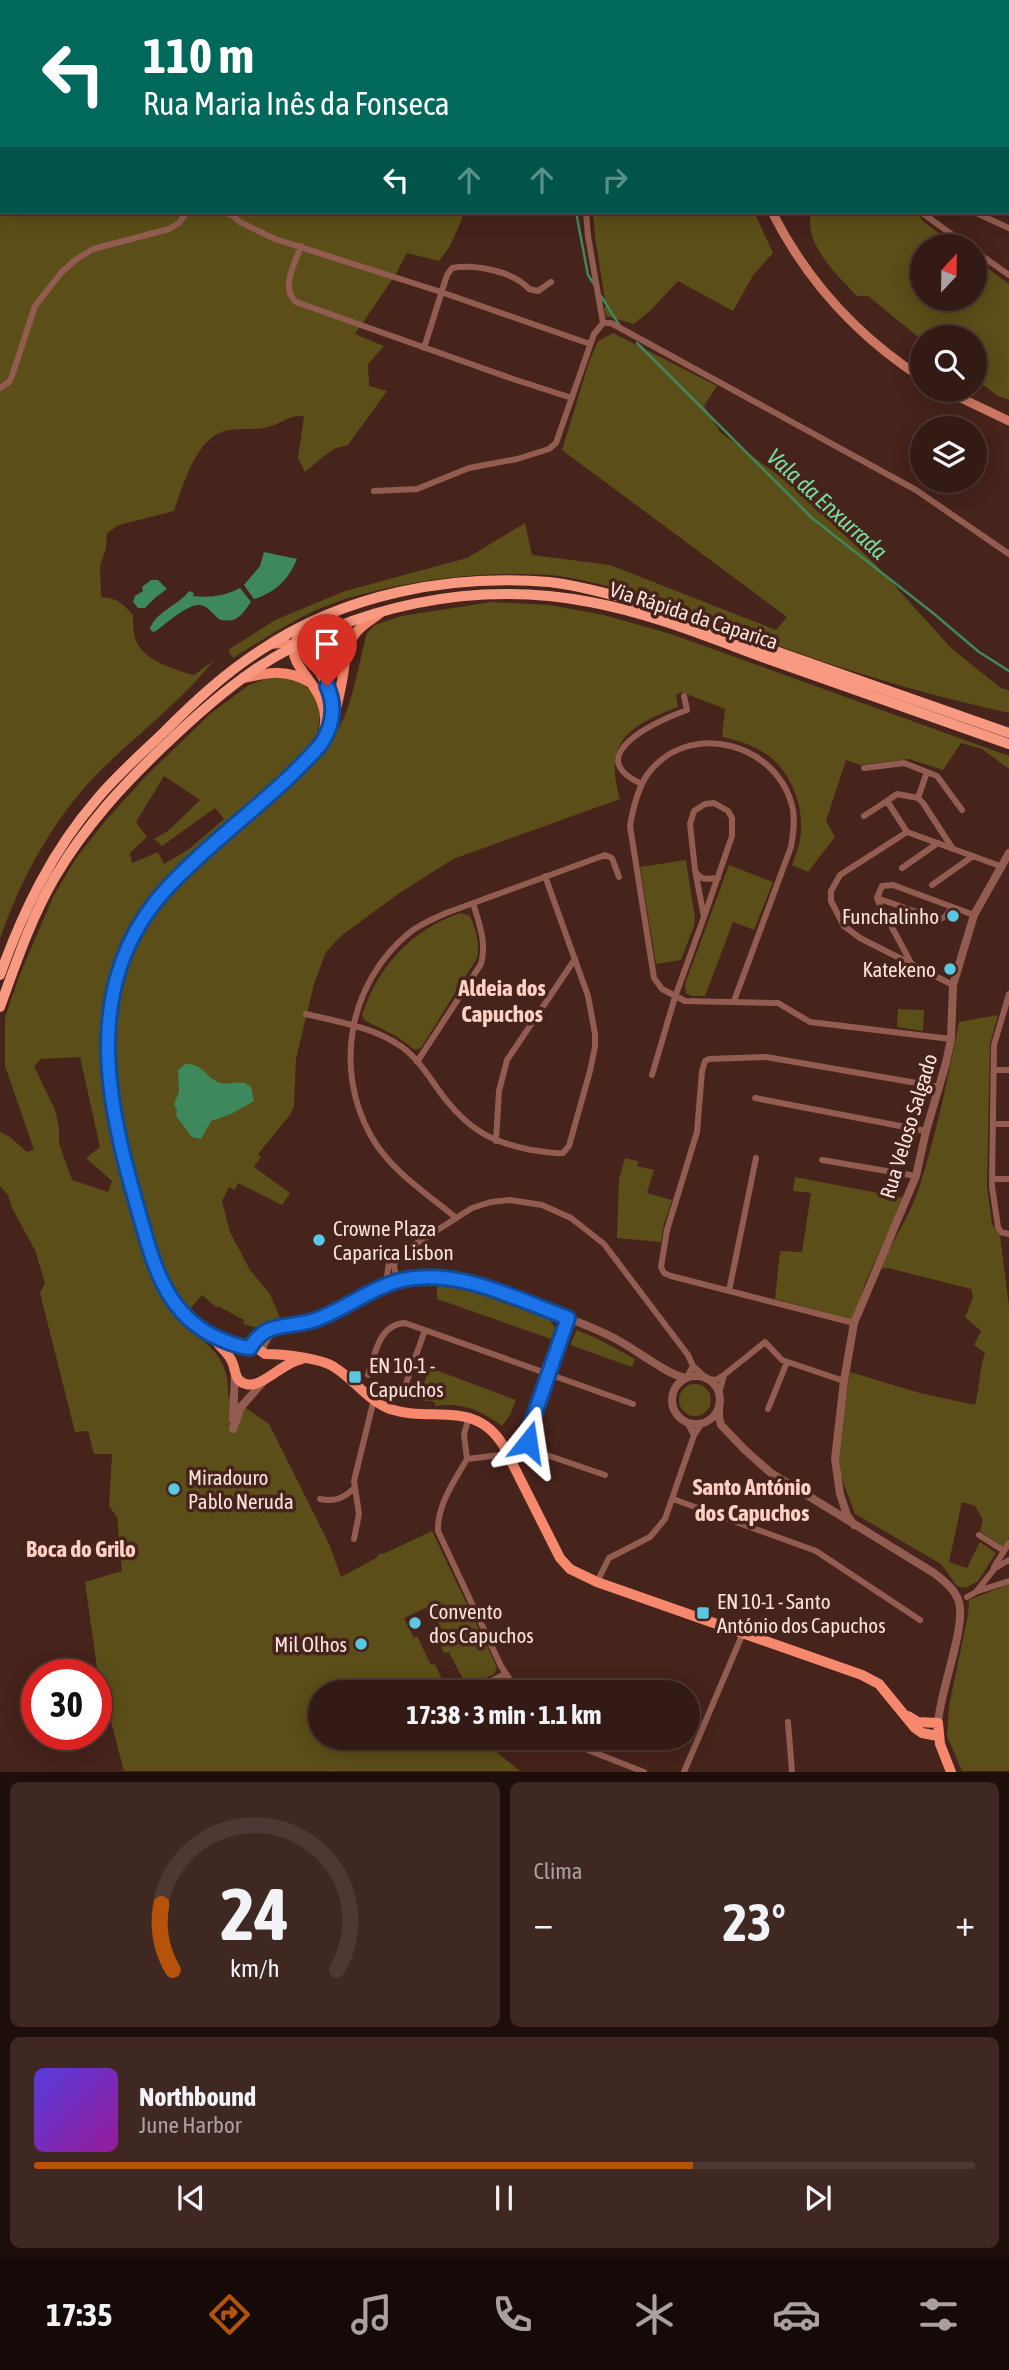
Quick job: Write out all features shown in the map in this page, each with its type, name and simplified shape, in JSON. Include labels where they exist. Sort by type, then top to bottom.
[{"type":"highway","name":"Via Rápida da Caparica","points":[[0,975],[40,881],[85,813],[118,776],[192,704],[258,651],[313,621],[371,599],[430,586],[496,580],[551,583],[627,599],[1009,733]]},
{"type":"highway","name":"Via Rápida da Caparica","points":[[0,1007],[39,908],[61,867],[107,804],[138,771],[211,702],[242,678],[338,626],[384,611],[427,601],[484,595],[551,596],[588,601],[626,610],[704,636],[1009,744]]},
{"type":"main road","points":[[773,214],[794,252],[846,317],[885,352],[910,370]]},
{"type":"main road","points":[[969,402],[1009,420]]},
{"type":"main road","points":[[302,1359],[289,1362],[264,1380],[248,1385],[240,1381],[220,1346],[185,1316],[168,1296],[151,1255],[114,1122],[108,1055],[110,1007],[130,944],[148,912],[162,894],[311,755],[328,731],[337,707],[348,647],[354,635],[384,611]]},
{"type":"main road","points":[[294,652],[298,637],[313,621]]},
{"type":"main road","points":[[258,651],[277,643],[286,643],[319,693],[326,710],[325,725],[320,742],[311,755]]},
{"type":"main road","points":[[294,652],[305,654],[326,684],[332,709],[328,731]]},
{"type":"main road","points":[[326,684],[338,679],[344,667]]},
{"type":"main road","points":[[242,678],[271,672],[288,673],[308,682],[319,693]]},
{"type":"main road","points":[[208,1334],[248,1348],[332,1365],[374,1399],[393,1410],[469,1417],[482,1423],[493,1432],[508,1454],[560,1558],[570,1569],[597,1582],[862,1675],[879,1684],[915,1728],[922,1733],[938,1735]]},
{"type":"main road","points":[[234,1370],[237,1354],[248,1348]]},
{"type":"main road","points":[[264,1352],[270,1366],[264,1380]]},
{"type":"main road","points":[[904,1713],[918,1722],[938,1723],[942,1753],[951,1771]]},
{"type":"street","points":[[0,388],[5,386],[12,376],[35,306],[61,273],[93,249],[169,229],[180,223],[186,214]]},
{"type":"street","points":[[229,214],[275,239],[441,292],[590,344]]},
{"type":"street","points":[[586,214],[603,323]]},
{"type":"street","points":[[924,214],[951,234]]},
{"type":"street","points":[[978,214],[1009,228]]},
{"type":"street","points":[[301,246],[287,286],[290,297],[296,302],[572,398]]},
{"type":"street","points":[[987,259],[1009,275]]},
{"type":"street","points":[[424,348],[441,292],[452,268],[491,271],[538,291],[551,282]]},
{"type":"street","points":[[374,491],[417,489],[469,468],[517,459],[549,449],[556,443],[598,327],[603,323],[611,323],[916,490],[1009,554]]},
{"type":"street","points":[[642,784],[627,777],[620,770],[620,753],[640,732],[662,719],[687,710],[684,696]]},
{"type":"street","points":[[734,1001],[791,848],[794,825],[788,792],[780,778],[759,758],[739,747],[720,742],[687,746],[660,761],[642,784],[632,812],[630,826],[654,978],[662,989],[675,997],[692,1002],[778,1003],[810,1022],[951,1040]]},
{"type":"street","points":[[864,768],[904,763],[937,776],[962,810]]},
{"type":"street","points":[[918,798],[927,772]]},
{"type":"street","points":[[864,816],[897,794],[918,798],[953,849]]},
{"type":"street","points":[[887,801],[907,832],[1000,866]]},
{"type":"street","points":[[652,1075],[675,997],[704,917],[733,836],[733,824],[728,811],[714,803],[700,806],[690,819],[695,870],[704,917]]},
{"type":"street","points":[[907,832],[840,875],[834,883],[831,901],[848,930],[953,985]]},
{"type":"street","points":[[902,868],[938,843]]},
{"type":"street","name":"Rua Veloso Salgado","points":[[854,1525],[849,1520],[840,1494],[835,1459],[854,1323],[916,1176],[951,1040],[953,985],[974,915],[1009,853]]},
{"type":"street","points":[[455,1217],[387,1158],[372,1138],[359,1112],[352,1082],[350,1053],[352,1025],[359,1004],[379,966],[408,934],[423,923],[604,855],[612,858],[619,877]]},
{"type":"street","points":[[932,884],[973,856]]},
{"type":"street","points":[[695,870],[705,879],[718,878]]},
{"type":"street","points":[[306,1014],[352,1025],[392,1040],[405,1049],[467,1124],[478,1132],[511,1146],[563,1153],[569,1146],[595,1047],[594,1020],[545,876]]},
{"type":"street","points":[[911,964],[877,898],[882,886],[890,884],[974,915]]},
{"type":"street","points":[[877,898],[939,920],[946,916],[952,907]]},
{"type":"street","points":[[417,1062],[481,964],[484,942],[473,903]]},
{"type":"street","points":[[496,1141],[499,1091],[507,1060],[575,959]]},
{"type":"street","points":[[1009,995],[1006,1016],[994,1045],[992,1179],[997,1224],[1001,1231],[1009,1234]]},
{"type":"street","points":[[854,1323],[667,1274],[661,1267],[667,1230],[697,1132],[705,1061],[766,1057],[940,1087]]},
{"type":"street","points":[[994,1070],[1009,1070]]},
{"type":"street","points":[[755,1098],[926,1131]]},
{"type":"street","points":[[993,1124],[1009,1124]]},
{"type":"street","points":[[729,1291],[756,1158]]},
{"type":"street","points":[[822,1160],[916,1176]]},
{"type":"street","points":[[992,1179],[1009,1179]]},
{"type":"street","points":[[386,1285],[389,1261],[455,1217],[481,1205],[510,1200],[542,1205],[572,1218],[604,1244],[688,1355],[693,1366],[716,1386],[719,1393]]},
{"type":"street","points":[[397,1257],[394,1267],[398,1281]]},
{"type":"street","points":[[248,1348],[267,1329],[321,1318],[398,1281],[431,1277],[456,1280],[568,1318],[617,1339],[667,1371],[686,1378],[716,1380],[765,1342],[778,1358],[844,1381]]},
{"type":"street","points":[[568,1318],[527,1437],[529,1446],[535,1451],[605,1475]]},
{"type":"street","points":[[368,1375],[383,1333],[393,1325],[405,1323],[633,1404]]},
{"type":"street","points":[[264,1352],[264,1340],[268,1335],[284,1327]]},
{"type":"street","points":[[404,1392],[425,1330]]},
{"type":"street","points":[[768,1409],[787,1362]]},
{"type":"street","points":[[693,1366],[686,1378],[676,1387],[672,1402],[674,1410],[687,1422],[694,1435]]},
{"type":"street","points":[[234,1370],[233,1429],[242,1407],[264,1380]]},
{"type":"street","points":[[667,1371],[676,1387]]},
{"type":"street","points":[[724,1375],[719,1393],[721,1425],[765,1469],[934,1573],[954,1592],[967,1597]]},
{"type":"street","points":[[354,1539],[359,1514],[354,1481],[374,1399]]},
{"type":"street","points":[[597,1582],[609,1558],[650,1537],[665,1519],[694,1435],[704,1422],[713,1417],[719,1405]]},
{"type":"street","points":[[469,1417],[464,1434],[467,1459],[443,1503],[438,1516],[438,1531],[509,1680]]},
{"type":"street","points":[[687,1422],[721,1425]]},
{"type":"street","points":[[467,1459],[508,1454]]},
{"type":"street","points":[[320,1499],[342,1498],[355,1487]]},
{"type":"street","points":[[834,1513],[833,1503],[840,1494]]},
{"type":"street","points":[[673,1499],[816,1551],[920,1620]]},
{"type":"street","points":[[816,1502],[833,1503]]},
{"type":"street","points":[[834,1513],[845,1508]]},
{"type":"street","points":[[979,1535],[1004,1550]]},
{"type":"street","points":[[976,1592],[1009,1543]]},
{"type":"street","points":[[992,1572],[1009,1560]]},
{"type":"street","points":[[959,1605],[976,1592],[1009,1581]]},
{"type":"street","points":[[938,1723],[941,1696],[958,1630],[959,1605],[954,1592]]},
{"type":"street","points":[[684,1772],[743,1633]]},
{"type":"street","points":[[494,1680],[505,1674]]},
{"type":"street","points":[[788,1723],[792,1772]]},
{"type":"street","points":[[588,1750],[644,1772]]},
{"type":"shaded area","points":[[0,214],[464,214],[450,246],[439,261],[407,253],[355,334],[384,346],[368,364],[369,386],[387,391],[348,445],[336,448],[305,472],[298,458],[304,416],[263,428],[225,431],[215,435],[198,453],[174,511],[119,525],[107,533],[106,548],[100,566],[101,597],[119,602],[133,615],[137,643],[146,655],[162,664],[194,675],[214,660],[172,705],[98,773],[67,810],[28,872],[0,939]]},
{"type":"shaded area","points":[[593,214],[755,214],[773,253],[754,274],[733,311],[678,281],[634,324],[606,316]]},
{"type":"shaded area","points":[[811,214],[918,214],[940,234],[910,234],[910,312],[987,312],[987,268],[1009,284],[1009,400],[987,388],[987,325],[910,325],[910,330],[868,296],[857,296],[831,268],[812,236]]},
{"type":"shaded area","points":[[613,333],[717,386],[704,406],[720,432],[798,490],[875,564],[952,649],[1001,688],[1009,690],[1009,713],[848,670],[650,598],[590,582],[550,575],[455,577],[410,583],[367,593],[330,604],[301,618],[233,658],[228,650],[275,620],[345,591],[467,558],[525,523],[532,555],[610,565],[776,630],[787,617],[562,450],[598,341]]},
{"type":"shaded area","points":[[264,552],[297,559],[280,584],[269,593],[254,599],[244,585],[260,566]]},
{"type":"shaded area","points":[[151,580],[158,580],[167,589],[145,608],[138,608],[133,602],[135,596],[143,591],[142,587]]},
{"type":"shaded area","points":[[240,588],[251,602],[236,619],[221,620],[206,607],[199,605],[186,609],[156,631],[150,629],[162,613],[189,591],[194,593],[193,596],[211,596]]},
{"type":"shaded area","points":[[492,602],[550,605],[604,615],[671,634],[1009,756],[1009,769],[982,749],[961,743],[943,770],[909,759],[860,765],[846,760],[826,821],[835,837],[808,872],[792,865],[799,842],[801,815],[794,790],[781,768],[758,749],[722,737],[725,709],[681,692],[676,695],[678,707],[633,729],[618,750],[615,763],[620,799],[453,859],[398,894],[341,936],[326,952],[314,984],[296,1059],[294,1106],[290,1115],[258,1154],[261,1157],[254,1167],[290,1193],[282,1205],[238,1183],[235,1190],[229,1187],[222,1201],[230,1232],[250,1270],[270,1294],[280,1318],[267,1321],[258,1328],[243,1324],[244,1320],[218,1306],[217,1308],[202,1295],[190,1309],[197,1318],[177,1298],[160,1268],[144,1218],[125,1136],[119,1102],[116,1033],[119,1000],[128,967],[142,936],[169,898],[251,815],[306,766],[335,734],[351,699],[367,633],[375,625],[401,616]]},
{"type":"shaded area","points":[[356,626],[345,641],[336,675],[330,679],[307,648]]},
{"type":"shaded area","points":[[285,676],[305,686],[317,699],[319,706],[316,738],[167,878],[145,903],[131,927],[115,960],[105,994],[100,1029],[100,1064],[110,1136],[139,1238],[158,1291],[166,1306],[212,1349],[221,1361],[227,1377],[228,1396],[269,1424],[330,1546],[341,1577],[376,1558],[380,1553],[432,1531],[497,1667],[494,1674],[482,1680],[463,1680],[449,1652],[444,1653],[434,1632],[441,1628],[430,1606],[404,1618],[414,1638],[417,1636],[431,1665],[435,1664],[442,1680],[308,1680],[308,1750],[494,1750],[520,1771],[124,1771],[112,1725],[112,1659],[96,1659],[85,1582],[122,1571],[117,1517],[109,1506],[112,1454],[94,1454],[88,1431],[75,1432],[40,1293],[45,1283],[35,1250],[12,1208],[8,1195],[0,1186],[0,1132],[27,1152],[34,1150],[5,1066],[5,1017],[20,974],[54,895],[76,858],[146,776],[210,714],[249,685]],"holes":[[[164,776],[200,800],[168,831],[154,839],[162,846],[215,808],[224,819],[189,849],[164,864],[158,852],[132,863],[130,853],[147,837],[136,822]],[[80,1057],[100,1147],[86,1158],[112,1181],[108,1192],[72,1180],[59,1143],[55,1110],[34,1066],[41,1059]]]},
{"type":"shaded area","points":[[686,860],[694,926],[681,960],[656,964],[640,867]]},
{"type":"shaded area","points":[[729,865],[773,882],[754,930],[733,922],[705,996],[692,996],[686,993],[685,984]]},
{"type":"shaded area","points":[[461,913],[470,916],[474,926],[478,941],[477,958],[421,1048],[415,1050],[396,1036],[364,1020],[362,1015],[377,981],[399,952],[427,929]]},
{"type":"shaded area","points":[[898,1009],[924,1010],[923,1031],[897,1027]]},
{"type":"shaded area","points":[[998,1015],[990,1044],[987,1186],[992,1224],[1000,1236],[1009,1306],[1009,1538],[1004,1548],[980,1531],[983,1520],[975,1506],[962,1502],[949,1562],[967,1568],[980,1542],[996,1553],[978,1581],[966,1588],[957,1586],[941,1564],[855,1514],[839,1471],[839,1438],[850,1372],[920,1393],[975,1405],[985,1353],[974,1345],[981,1331],[965,1317],[973,1297],[971,1289],[888,1268],[880,1269],[918,1191],[936,1128],[959,1022]]},
{"type":"shaded area","points":[[185,1064],[197,1066],[221,1083],[245,1083],[251,1087],[254,1101],[211,1121],[201,1139],[192,1137],[176,1116],[174,1104],[179,1092],[178,1070]]},
{"type":"shaded area","points":[[625,1158],[638,1161],[637,1166],[654,1170],[647,1193],[672,1200],[661,1242],[617,1238],[619,1179]]},
{"type":"shaded area","points":[[795,1177],[904,1198],[866,1281],[853,1320],[775,1299],[780,1251],[802,1252],[811,1193],[793,1191]]},
{"type":"shaded area","points":[[437,1286],[467,1290],[549,1319],[555,1328],[551,1339],[437,1299]]},
{"type":"shaded area","points":[[577,1330],[635,1359],[632,1367],[570,1345]]},
{"type":"shaded area","points":[[430,1368],[516,1400],[510,1415],[502,1426],[470,1408],[435,1406],[435,1402],[420,1400],[421,1392],[434,1396],[436,1391],[423,1386]]},
{"type":"shaded area","points":[[695,1384],[706,1389],[711,1400],[706,1411],[695,1416],[684,1411],[679,1400],[684,1389]]},
{"type":"shaded area","points":[[1009,1584],[1009,1771],[962,1771],[947,1736],[949,1706],[969,1600]]},
{"type":"waterway","name":"Vala da Enxurrada","points":[[576,214],[588,275],[594,284]]},
{"type":"waterway","name":"Vala da Enxurrada","points":[[601,296],[620,326]]},
{"type":"waterway","name":"Vala da Enxurrada","points":[[637,343],[812,518],[979,652],[1009,671]]},
{"type":"place","name":"Funchalinho","points":[[953,916]]},
{"type":"place","name":"Katekeno","points":[[950,969]]},
{"type":"place","name":"Crowne Plaza Caparica Lisbon","points":[[319,1240]]},
{"type":"place","name":"EN 10-1 - Capuchos","points":[[355,1377]]},
{"type":"place","name":"Miradouro Pablo Neruda","points":[[174,1489]]},
{"type":"place","name":"EN 10-1 - Santo António dos Capuchos","points":[[703,1613]]},
{"type":"place","name":"Convento dos Capuchos","points":[[415,1623]]},
{"type":"place","name":"Mil Olhos","points":[[361,1644]]},
{"type":"district","name":"Aldeia dos Capuchos","points":[[502,1001]]},
{"type":"district","name":"Santo António dos Capuchos","points":[[752,1500]]},
{"type":"district","name":"Boca do Grilo","points":[[81,1549]]},
{"type":"route","points":[[327,686],[331,698],[331,720],[321,744],[166,889],[140,925],[123,961],[110,1007],[108,1055],[114,1122],[128,1179],[155,1269],[168,1296],[185,1316],[208,1334],[235,1345],[250,1348],[264,1331],[271,1327],[309,1322],[386,1285],[431,1277],[475,1285],[568,1318],[528,1433],[528,1442]]}]
